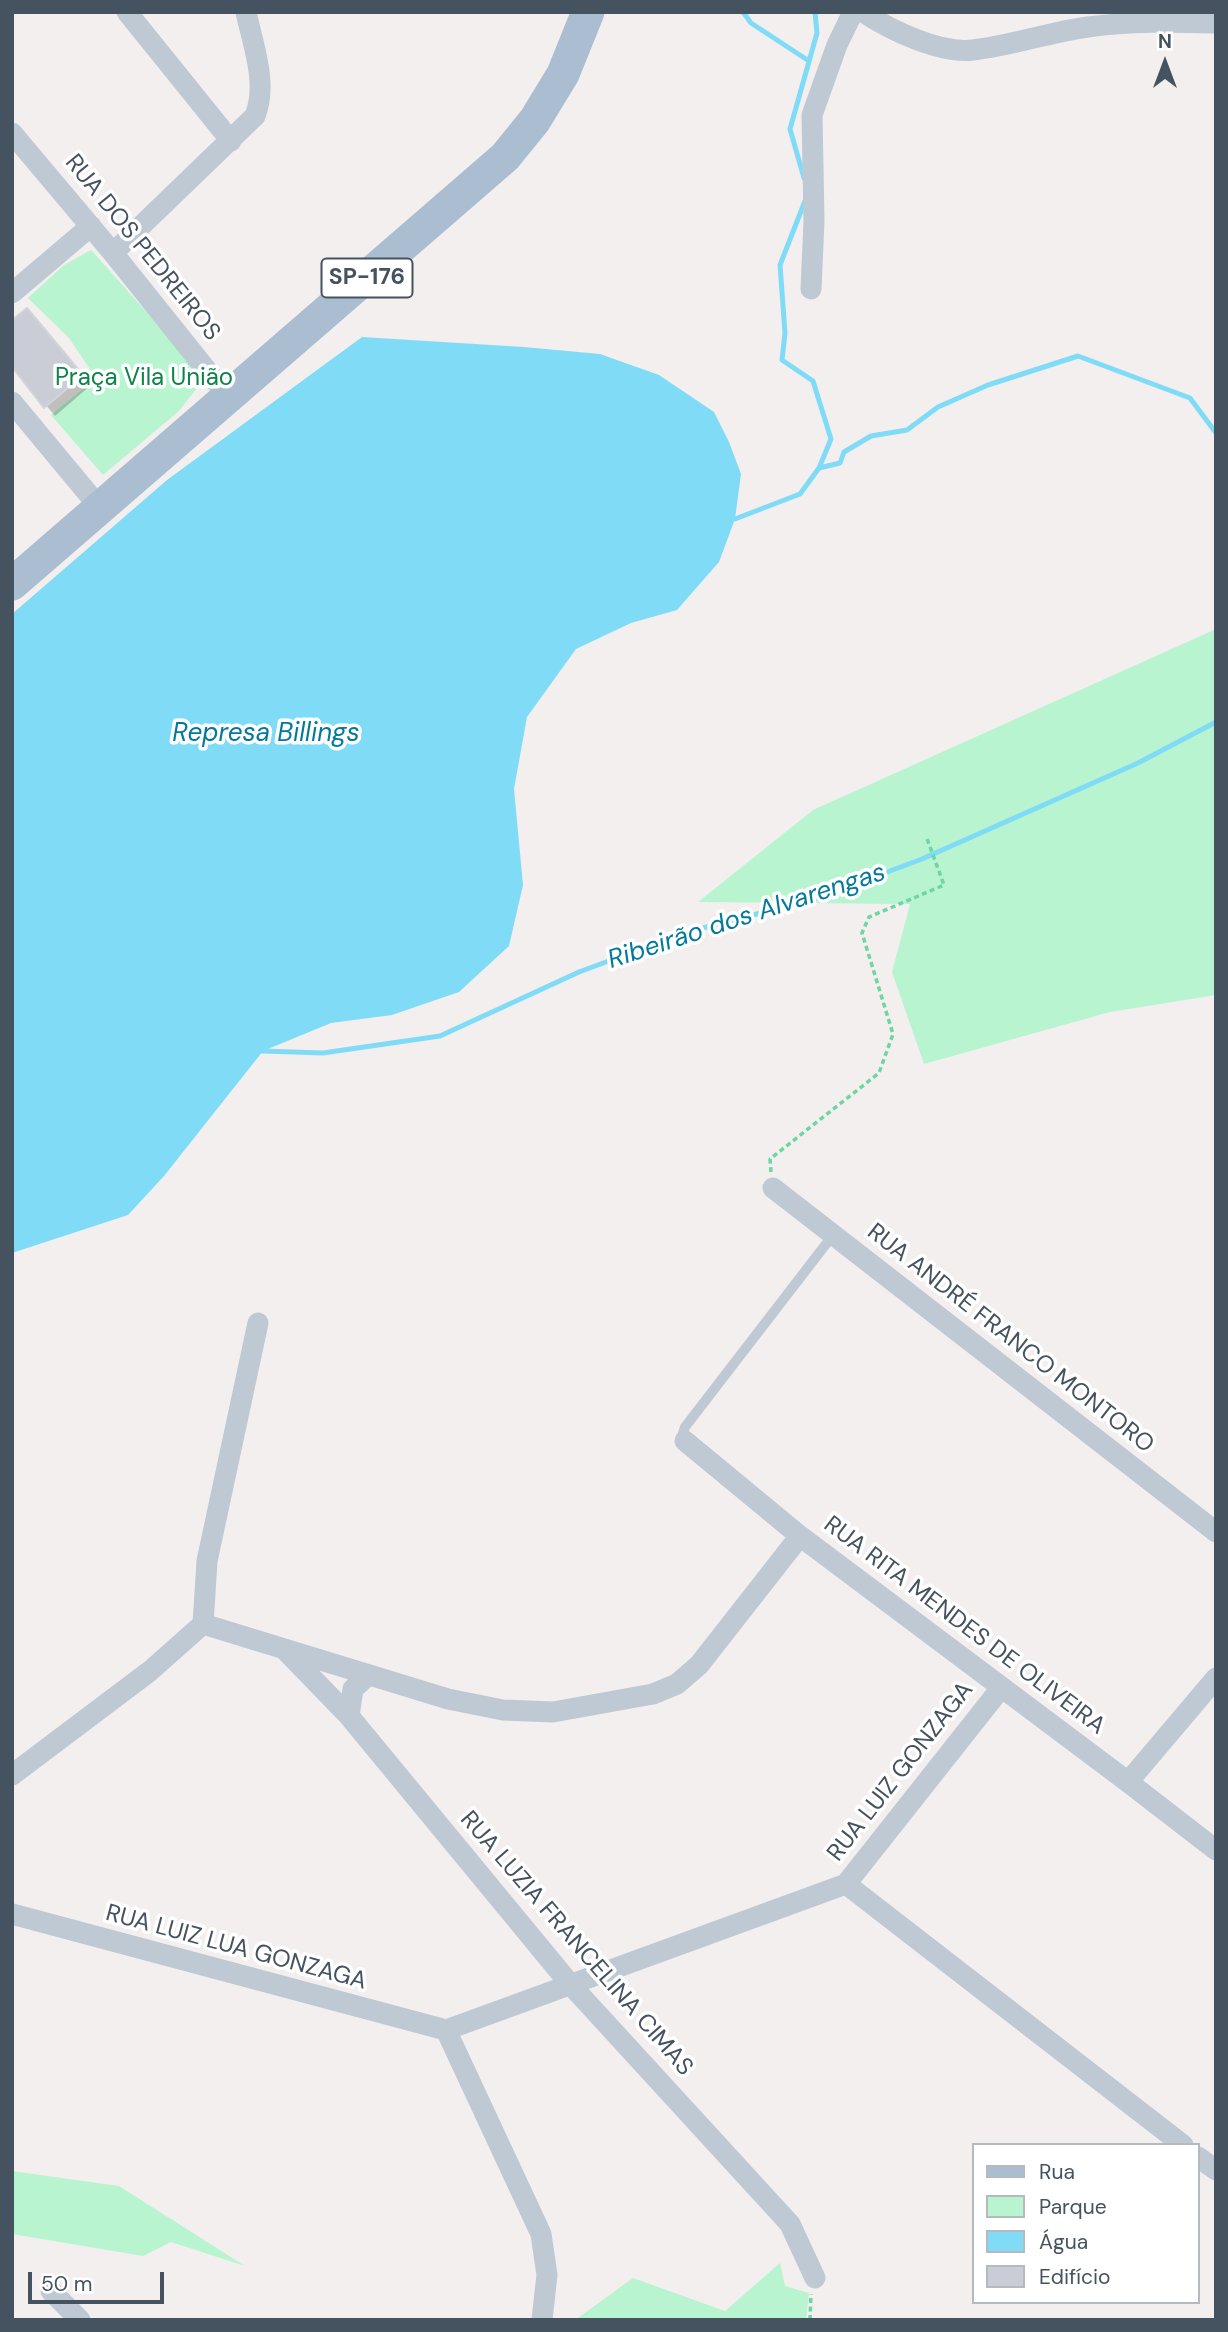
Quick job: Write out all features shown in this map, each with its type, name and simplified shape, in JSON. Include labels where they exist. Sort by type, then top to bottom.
[{"type":"main road","name":"SP-176","points":[[12,584],[505,157],[535,120],[563,74],[588,12]]},
{"type":"street","points":[[127,12],[231,141]]},
{"type":"street","points":[[113,253],[255,116],[260,104],[260,78],[246,12]]},
{"type":"street","points":[[811,289],[814,221],[812,115],[837,45],[853,12]]},
{"type":"street","points":[[863,12],[878,22],[943,48],[970,51],[1087,27],[1165,22],[1216,23]]},
{"type":"street","name":"RUA DOS PEDREIROS","points":[[12,133],[91,226],[229,398]]},
{"type":"street","points":[[12,293],[91,226]]},
{"type":"street","points":[[12,402],[100,508]]},
{"type":"street","name":"RUA ANDRÉ FRANCO MONTORO","points":[[773,1188],[1216,1532]]},
{"type":"street","points":[[12,1775],[150,1671],[203,1624],[207,1561],[258,1323]]},
{"type":"street","name":"RUA RITA MENDES DE OLIVEIRA","points":[[685,1441],[800,1536],[1216,1850]]},
{"type":"street","points":[[203,1624],[448,1699],[503,1710],[553,1712],[653,1694],[677,1684],[699,1665],[800,1536]]},
{"type":"street","name":"RUA LUZIA FRANCELINA CIMAS","points":[[286,1651],[349,1716],[570,1983],[790,2224],[815,2278]]},
{"type":"street","points":[[349,1716],[353,1689],[368,1675]]},
{"type":"street","points":[[1128,1782],[1216,1678]]},
{"type":"street","name":"RUA LUIZ GONZAGA","points":[[446,2030],[846,1884],[1001,1688]]},
{"type":"street","points":[[846,1884],[1180,2143]]},
{"type":"street","name":"RUA LUIZ LUA GONZAGA","points":[[12,1914],[446,2030]]},
{"type":"street","points":[[446,2030],[541,2234],[547,2275],[542,2320]]},
{"type":"street","points":[[1200,2158],[1216,2170]]},
{"type":"street","points":[[51,2291],[80,2320]]},
{"type":"lane","points":[[685,1441],[682,1436],[685,1427],[834,1236]]},
{"type":"path","points":[[773,1188],[770,1159],[879,1073],[893,1034],[862,933],[869,917],[944,885],[926,836]]},
{"type":"green space","name":"Praça Vila União","points":[[91,250],[195,366],[200,384],[179,411],[103,475],[51,415],[96,378],[69,338],[28,298],[64,265]]},
{"type":"green space","points":[[1216,629],[1216,995],[1110,1012],[924,1064],[892,972],[910,904],[698,902],[813,810]]},
{"type":"green space","points":[[12,2171],[119,2186],[245,2266],[171,2242],[143,2256],[12,2234]]},
{"type":"green space","points":[[780,2263],[785,2286],[809,2293],[806,2320],[575,2320],[633,2278],[725,2311]]},
{"type":"water","name":"Represa Billings","points":[[362,337],[600,354],[659,375],[714,412],[741,474],[735,519],[719,562],[677,610],[631,623],[576,649],[527,717],[514,789],[523,885],[509,946],[459,992],[392,1015],[331,1023],[263,1051],[164,1176],[128,1215],[12,1253],[12,614],[167,480]]},
{"type":"building","points":[[27,308],[83,375],[44,408],[12,367],[12,320]]},
{"type":"waterway","points":[[743,12],[751,23],[809,61]]},
{"type":"waterway","points":[[804,178],[790,129],[817,33],[815,12]]},
{"type":"waterway","points":[[805,201],[780,265],[785,333],[782,360],[813,381],[831,439],[819,468]]},
{"type":"waterway","points":[[735,519],[800,494],[819,468],[840,463],[844,452],[871,436],[907,430],[938,407],[988,385],[1078,356],[1190,398],[1216,433]]},
{"type":"waterway","name":"Ribeirão dos Alvarengas","points":[[263,1051],[323,1053],[440,1036],[579,972],[684,933],[818,898],[922,859],[1138,763],[1216,722]]}]
